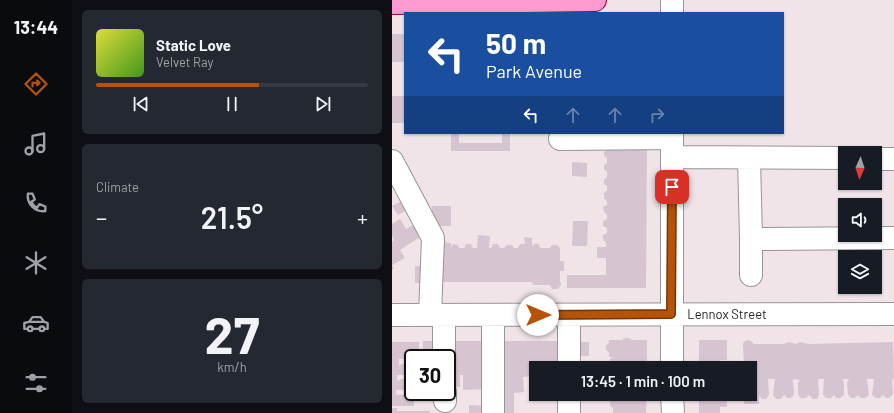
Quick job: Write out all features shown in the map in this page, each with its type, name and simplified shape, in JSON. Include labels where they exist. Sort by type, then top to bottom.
[{"type":"main road","points":[[392,3],[596,0]]},
{"type":"street","points":[[672,0],[672,12]]},
{"type":"street","points":[[560,139],[672,143],[750,158],[838,158]]},
{"type":"street","points":[[672,143],[672,361]]},
{"type":"street","points":[[750,158],[751,275]]},
{"type":"street","points":[[882,159],[894,159]]},
{"type":"street","points":[[392,161],[433,238],[437,315],[443,349]]},
{"type":"street","points":[[751,239],[894,238]]},
{"type":"street","name":"Lennox Street","points":[[392,315],[894,314]]},
{"type":"street","points":[[493,315],[493,413]]},
{"type":"street","points":[[569,315],[569,361]]},
{"type":"street","points":[[569,401],[569,413]]},
{"type":"street","points":[[672,401],[673,413]]},
{"type":"building","points":[[392,34],[404,34],[404,62],[392,62]]},
{"type":"building","points":[[392,96],[404,96],[404,123],[392,123]]},
{"type":"building","points":[[451,134],[459,134],[459,143],[502,143],[502,134],[510,134],[510,151],[451,151]]},
{"type":"building","points":[[647,147],[646,288],[567,288],[567,275],[606,275],[606,258],[597,258],[597,247],[606,247],[606,242],[603,240],[603,235],[607,233],[607,228],[603,226],[603,221],[607,219],[607,215],[604,212],[603,207],[607,205],[607,201],[604,198],[604,193],[607,191],[607,186],[604,184],[604,180],[607,177],[607,172],[604,169],[604,165],[607,163],[607,158],[604,156],[604,152],[607,150]]},
{"type":"building","points":[[572,162],[587,163],[587,177],[572,176]]},
{"type":"building","points":[[405,199],[410,208],[398,215],[392,206]]},
{"type":"building","points":[[432,206],[451,206],[451,226],[437,226],[432,217]]},
{"type":"building","points":[[400,219],[406,229],[418,222],[425,234],[400,250],[405,258],[392,265],[392,242],[394,240],[392,236],[392,224]]},
{"type":"building","points":[[573,221],[588,221],[587,246],[572,246]]},
{"type":"building","points":[[478,235],[490,236],[489,248],[491,248],[493,244],[498,244],[500,248],[504,248],[507,245],[512,245],[514,248],[518,248],[520,244],[525,244],[524,237],[532,238],[532,246],[534,244],[539,244],[540,248],[550,248],[552,245],[557,245],[560,248],[560,261],[564,261],[564,271],[560,271],[561,285],[558,289],[552,289],[550,285],[534,285],[531,282],[435,282],[444,239],[447,243],[451,243],[451,248],[453,244],[458,245],[459,248],[464,248],[466,244],[471,244],[473,248],[477,248]]},
{"type":"building","points":[[415,266],[425,266],[425,283],[415,283]]},
{"type":"building","points":[[624,338],[629,338],[632,340],[647,340],[647,361],[610,361],[613,357],[609,357],[609,352],[606,350],[606,345],[609,343],[609,340],[622,340]]},
{"type":"building","points":[[699,340],[727,340],[727,360],[699,361]]},
{"type":"building","points":[[747,340],[754,344],[784,344],[789,342],[796,344],[800,342],[809,344],[893,342],[893,394],[889,398],[886,398],[883,395],[880,398],[876,398],[872,395],[874,379],[867,379],[869,395],[865,398],[861,398],[858,395],[855,398],[851,398],[848,395],[847,383],[849,379],[842,379],[844,383],[844,395],[840,398],[836,398],[834,395],[831,398],[826,398],[823,395],[824,379],[818,379],[819,395],[817,399],[813,399],[809,395],[806,398],[801,398],[798,395],[798,383],[800,380],[793,379],[794,395],[791,398],[787,398],[784,395],[781,399],[776,399],[773,395],[775,379],[768,379],[769,395],[766,399],[762,399],[759,395],[759,404],[744,404],[744,401],[757,401],[757,361],[744,361],[743,343]]},
{"type":"building","points":[[423,341],[439,341],[439,349],[423,349]]},
{"type":"building","points":[[446,341],[489,341],[488,389],[463,390],[463,375],[460,375],[460,387],[456,387],[456,349],[446,349]]},
{"type":"building","points":[[502,341],[566,341],[566,361],[529,361],[529,376],[523,377],[524,392],[514,393],[514,413],[501,413]]},
{"type":"building","points":[[392,342],[419,342],[419,349],[404,349],[404,359],[399,359],[399,366],[404,364],[404,375],[397,375],[397,381],[404,379],[404,390],[396,390],[396,395],[404,395],[404,401],[414,401],[414,406],[392,406]]},
{"type":"building","points":[[575,342],[589,342],[589,356],[574,356]]},
{"type":"building","points":[[610,401],[647,401],[646,413],[613,413],[613,408],[610,406]]},
{"type":"building","points":[[699,401],[727,401],[727,407],[720,407],[720,413],[699,413]]},
{"type":"building","points":[[469,405],[487,406],[487,413],[469,413]]},
{"type":"building","points":[[392,408],[397,408],[397,411],[430,411],[430,413],[392,413]]},
{"type":"route","points":[[538,315],[671,314],[672,187]]}]
